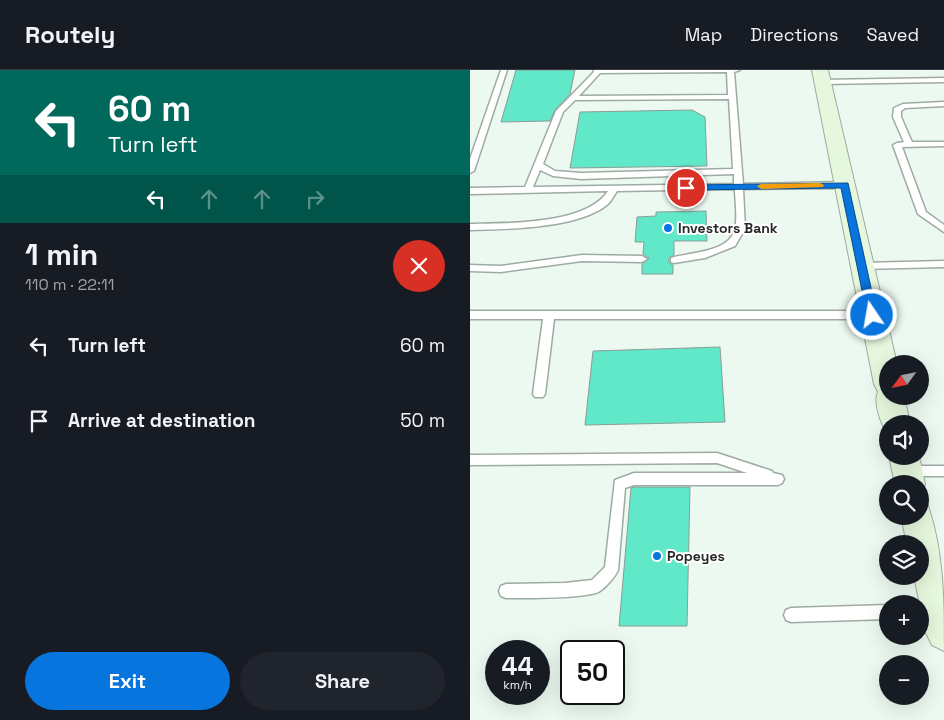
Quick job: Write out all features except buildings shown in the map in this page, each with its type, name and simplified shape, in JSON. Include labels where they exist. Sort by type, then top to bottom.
[{"type":"main road","points":[[821,76],[881,355]]},
{"type":"main road","points":[[919,525],[937,616]]},
{"type":"lane","points":[[470,171],[504,70]]},
{"type":"lane","points":[[528,190],[560,111],[597,70],[737,70]]},
{"type":"lane","points":[[674,260],[705,254],[732,244],[740,229],[740,187],[730,70]]},
{"type":"lane","points":[[872,74],[877,81]]},
{"type":"lane","points":[[821,76],[877,81],[944,80]]},
{"type":"lane","points":[[573,98],[732,97]]},
{"type":"lane","points":[[909,145],[897,117],[897,110],[903,106],[944,104]]},
{"type":"lane","points":[[944,144],[897,145],[922,214],[944,229]]},
{"type":"lane","points":[[538,165],[553,173],[581,176],[738,171]]},
{"type":"lane","points":[[470,191],[845,185]]},
{"type":"lane","points":[[470,227],[526,226],[588,212],[604,203],[615,188]]},
{"type":"lane","points":[[470,268],[501,269],[582,258],[642,259]]},
{"type":"lane","points":[[862,266],[944,264]]},
{"type":"lane","points":[[470,315],[872,315]]},
{"type":"lane","points":[[539,394],[550,315]]},
{"type":"lane","points":[[470,460],[717,458],[778,479],[634,479],[619,484],[612,570],[595,586],[565,590],[506,591]]},
{"type":"lane","points":[[907,471],[944,471]]},
{"type":"lane","points":[[791,615],[879,612]]},
{"type":"slow traffic","points":[[761,186],[820,185]]},
{"type":"place","name":"Investors Bank","points":[[668,228]]},
{"type":"place","name":"Popeyes","points":[[657,556]]},
{"type":"route","points":[[686,188],[845,185],[872,315]]}]
